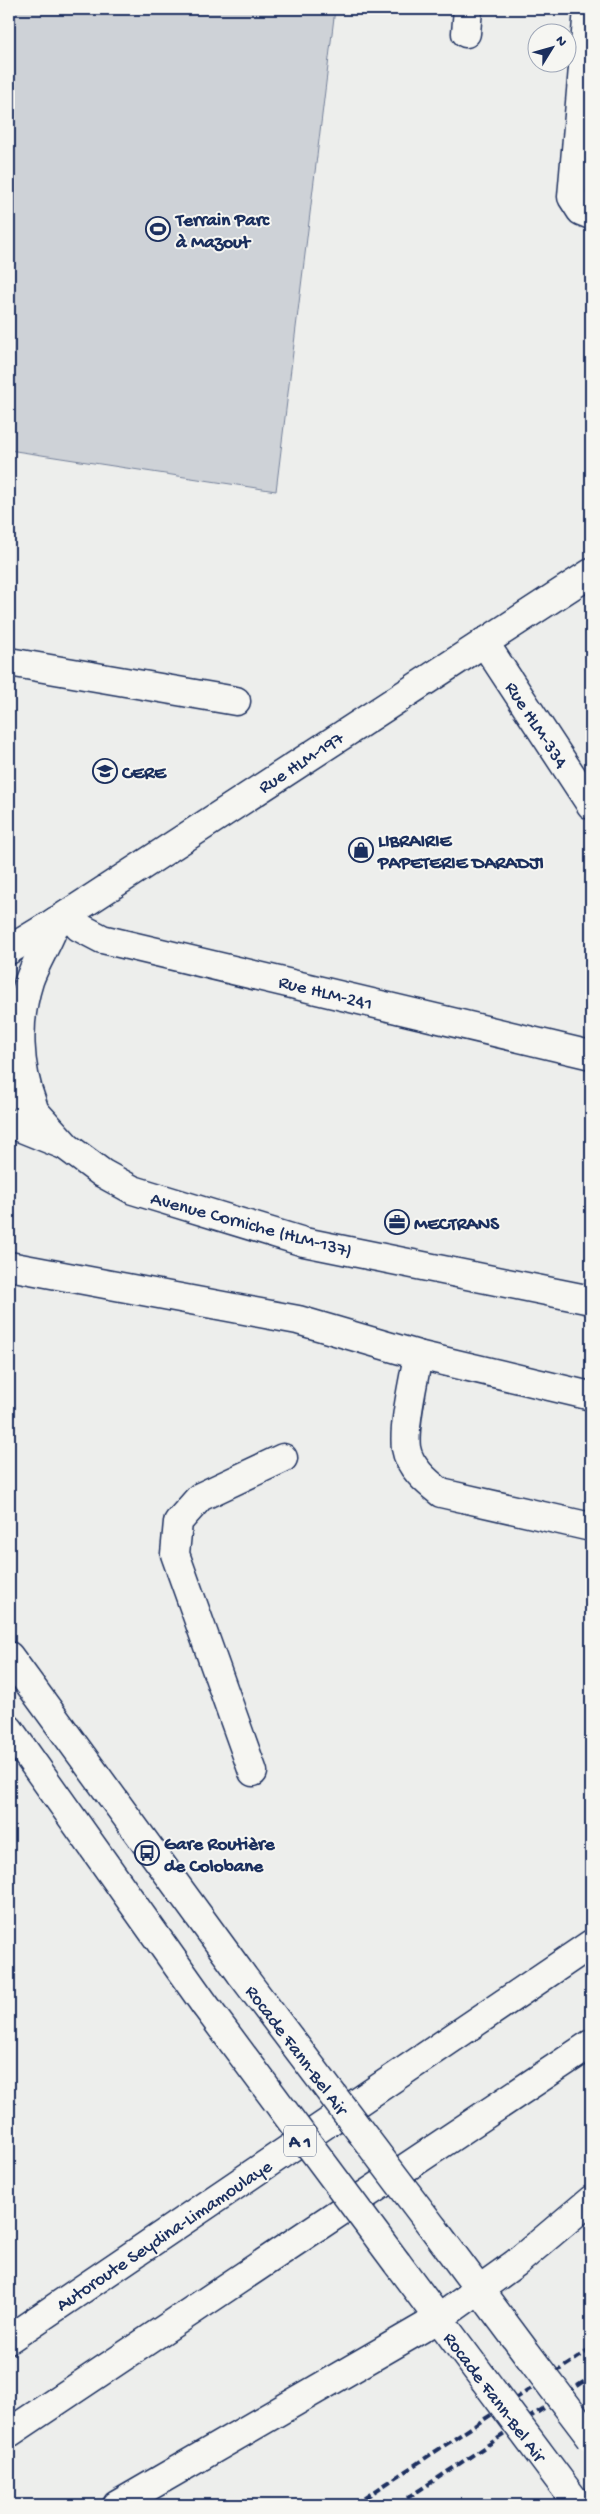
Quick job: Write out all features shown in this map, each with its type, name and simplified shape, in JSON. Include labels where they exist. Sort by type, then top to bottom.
[{"type":"main road","points":[[588,9],[572,197],[581,212],[591,216]]},
{"type":"main road","name":"Rue HLM-197","points":[[9,950],[62,918],[591,573]]},
{"type":"main road","name":"Rue HLM-334","points":[[484,642],[591,805]]},
{"type":"main road","points":[[9,662],[236,701]]},
{"type":"main road","points":[[35,1112],[23,1080],[20,1039],[21,1012],[30,980],[62,918]]},
{"type":"main road","name":"Rue HLM-241","points":[[62,918],[102,939],[591,1055]]},
{"type":"main road","name":"Avenue Corniche (HLM-137)","points":[[9,1083],[67,1147],[102,1173],[133,1190],[304,1242],[591,1300]]},
{"type":"main road","points":[[9,1123],[67,1147]]},
{"type":"main road","points":[[13,1270],[298,1320],[418,1355],[591,1396]]},
{"type":"main road","points":[[418,1355],[406,1431],[406,1448],[414,1466],[426,1481],[441,1493],[591,1527]]},
{"type":"main road","points":[[254,1772],[175,1554],[178,1522],[200,1497],[283,1458]]},
{"type":"main road","name":"Rocade Fann-Bel Air","points":[[9,1656],[242,1975],[591,2438]]},
{"type":"main road","name":"Rocade Fann-Bel Air","points":[[9,1729],[204,2005],[578,2505]]},
{"type":"main road","name":"Autoroute Seydina-Limamoulaye","points":[[9,2339],[591,1944]]},
{"type":"main road","points":[[9,2433],[591,2044]]},
{"type":"main road","points":[[117,2505],[438,2319],[478,2288],[516,2263],[591,2200]]},
{"type":"shaded area","name":"Terrain Parc à Mazout","points":[[9,9],[335,9],[276,491],[9,450]]},
{"type":"railway","points":[[354,2505],[591,2349]]},
{"type":"railway","points":[[397,2505],[591,2377]]},
{"type":"railway","points":[[561,2505],[591,2487]]},
{"type":"place","name":"Terrain Parc à Mazout","points":[[158,229]]},
{"type":"place","name":"CERE","points":[[105,771]]},
{"type":"place","name":"LIBRAIRIE PAPETERIE DARADJI","points":[[361,850]]},
{"type":"place","name":"MECTRANS","points":[[397,1222]]},
{"type":"place","name":"Gare Routière de Colobane","points":[[147,1853]]}]
